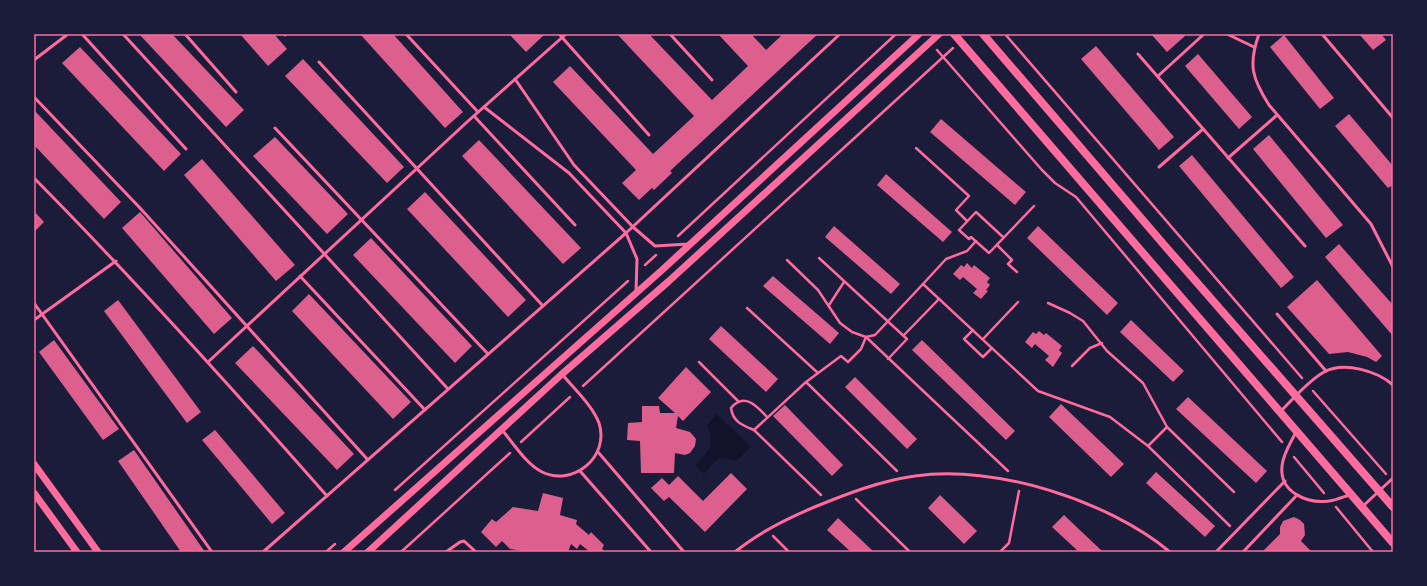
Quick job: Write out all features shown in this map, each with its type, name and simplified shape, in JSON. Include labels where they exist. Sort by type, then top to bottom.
[{"type":"main road","points":[[954,34],[1393,543]]},
{"type":"main road","points":[[983,34],[1393,507]]},
{"type":"street","points":[[344,552],[690,244],[918,34]]},
{"type":"street","points":[[368,552],[562,374],[669,281],[939,34]]},
{"type":"street","points":[[34,464],[98,552]]},
{"type":"street","points":[[34,493],[77,552]]},
{"type":"lane","points":[[34,60],[68,34]]},
{"type":"lane","points":[[82,34],[186,149]]},
{"type":"lane","points":[[123,34],[448,390]]},
{"type":"lane","points":[[185,34],[236,92]]},
{"type":"lane","points":[[406,34],[478,112]]},
{"type":"lane","points":[[559,34],[649,135]]},
{"type":"lane","points":[[208,362],[416,168],[566,34]]},
{"type":"lane","points":[[670,34],[712,80]]},
{"type":"lane","points":[[263,552],[633,227],[840,34]]},
{"type":"lane","points":[[1158,76],[1204,34]]},
{"type":"lane","points":[[1227,34],[1254,47]]},
{"type":"lane","points":[[1259,34],[1254,47],[1252,69],[1256,85],[1277,114],[1371,224],[1393,267]]},
{"type":"lane","points":[[1322,34],[1393,118]]},
{"type":"lane","points":[[1138,54],[1305,246]]},
{"type":"lane","points":[[319,62],[544,306]]},
{"type":"lane","points":[[515,79],[574,165],[633,227],[655,246],[690,244]]},
{"type":"lane","points":[[34,98],[140,208],[368,460]]},
{"type":"lane","points":[[484,107],[569,173],[626,233],[637,259],[636,292]]},
{"type":"lane","points":[[1228,158],[1277,114]]},
{"type":"lane","points":[[474,116],[575,225]]},
{"type":"lane","points":[[275,128],[488,354]]},
{"type":"lane","points":[[1159,166],[1203,129]]},
{"type":"lane","points":[[34,178],[116,261],[327,496]]},
{"type":"lane","points":[[34,320],[116,261]]},
{"type":"lane","points":[[300,276],[425,410]]},
{"type":"lane","points":[[34,303],[212,552]]},
{"type":"lane","points":[[1277,314],[1326,371]]},
{"type":"lane","points":[[1280,412],[1296,396],[1326,371],[1338,369],[1362,369],[1378,375],[1393,385]]},
{"type":"lane","points":[[502,429],[531,465],[542,472],[555,476],[568,476],[580,471],[590,463],[598,452],[601,438],[599,424],[593,412],[562,374]]},
{"type":"lane","points":[[1389,382],[1393,378]]},
{"type":"lane","points":[[1296,431],[1287,449],[1282,466],[1285,482],[1288,487],[1302,499],[1331,501],[1351,494]]},
{"type":"lane","points":[[598,452],[684,552]]},
{"type":"lane","points":[[580,471],[650,552]]},
{"type":"lane","points":[[735,552],[752,538],[767,530],[861,488],[916,476],[968,474],[1021,483],[1075,499],[1125,521],[1170,552]]},
{"type":"lane","points":[[1362,507],[1392,479]]},
{"type":"lane","points":[[1216,552],[1285,482]]},
{"type":"lane","points":[[1242,552],[1297,495]]},
{"type":"lane","points":[[446,552],[460,542],[464,541],[476,552]]},
{"type":"path","points":[[390,494],[666,246],[896,34]]},
{"type":"path","points":[[1005,34],[1392,479]]},
{"type":"path","points":[[401,552],[960,41]]},
{"type":"path","points":[[930,42],[1042,170],[1055,183],[1076,197],[1374,552]]},
{"type":"path","points":[[916,148],[969,196],[956,210],[967,221]]},
{"type":"path","points":[[1003,237],[976,212],[959,230],[969,239],[971,237],[989,253],[1034,206]]},
{"type":"path","points":[[866,337],[875,335],[946,259],[967,251],[976,241]]},
{"type":"path","points":[[996,245],[1012,260],[1008,264],[1017,272]]},
{"type":"path","points":[[819,258],[907,339],[888,358]]},
{"type":"path","points":[[787,260],[818,290],[840,323],[852,332],[866,337],[1021,483],[1009,543],[1000,552]]},
{"type":"path","points":[[829,305],[844,282]]},
{"type":"path","points":[[923,284],[1038,391],[1110,417],[1148,446],[1236,532]]},
{"type":"path","points":[[904,336],[939,299]]},
{"type":"path","points":[[983,339],[1018,302]]},
{"type":"path","points":[[1048,303],[1083,321],[1107,351],[1143,383],[1167,427],[1234,492]]},
{"type":"path","points":[[747,308],[818,373]]},
{"type":"path","points":[[973,330],[964,339],[982,357],[992,348]]},
{"type":"path","points":[[754,430],[806,382],[841,356],[848,362],[861,349],[866,337]]},
{"type":"path","points":[[1072,366],[1090,348],[1102,343]]},
{"type":"path","points":[[699,362],[738,401]]},
{"type":"path","points":[[806,382],[904,478]]},
{"type":"path","points":[[768,417],[752,402],[742,400],[738,401],[731,408],[732,416],[739,424],[754,430],[828,502]]},
{"type":"path","points":[[1148,446],[1167,427]]},
{"type":"path","points":[[849,493],[910,552]]},
{"type":"path","points":[[767,530],[789,552]]},
{"type":"path","points":[[326,552],[338,542]]},
{"type":"shaded area","points":[[717,414],[751,447],[736,461],[728,458],[718,459],[704,474],[695,465],[710,447],[711,438],[707,425]]},
{"type":"building","points":[[139,34],[172,34],[244,110],[226,127]]},
{"type":"building","points":[[240,34],[274,34],[287,49],[268,66]]},
{"type":"building","points":[[360,34],[393,34],[463,112],[445,128]]},
{"type":"building","points":[[509,34],[545,34],[526,52]]},
{"type":"building","points":[[617,34],[649,34],[712,100],[748,66],[718,34],[751,34],[766,50],[783,34],[818,34],[670,171],[672,173],[654,190],[652,188],[639,200],[622,183],[636,170],[553,82],[570,66],[653,154],[694,116]]},
{"type":"building","points":[[1151,34],[1183,34],[1185,36],[1167,52]]},
{"type":"building","points":[[1359,34],[1381,34],[1386,40],[1373,50]]},
{"type":"building","points":[[1284,35],[1334,98],[1320,109],[1270,47]]},
{"type":"building","points":[[1096,46],[1174,137],[1159,150],[1081,59]]},
{"type":"building","points":[[80,47],[181,154],[164,171],[62,63]]},
{"type":"building","points":[[1198,54],[1252,117],[1239,129],[1185,66]]},
{"type":"building","points":[[303,59],[404,167],[387,183],[285,76]]},
{"type":"building","points":[[34,110],[121,202],[104,219],[34,145]]},
{"type":"building","points":[[1349,114],[1393,166],[1393,185],[1388,188],[1335,126]]},
{"type":"building","points":[[941,119],[1026,192],[1015,205],[930,132]]},
{"type":"building","points":[[1269,135],[1343,225],[1326,238],[1253,149]]},
{"type":"building","points":[[275,137],[348,214],[327,234],[253,156]]},
{"type":"building","points":[[479,140],[581,248],[563,264],[462,156]]},
{"type":"building","points":[[1192,155],[1294,277],[1281,288],[1179,166]]},
{"type":"building","points":[[202,159],[295,265],[276,281],[184,175]]},
{"type":"building","points":[[886,174],[952,232],[943,242],[877,185]]},
{"type":"building","points":[[425,192],[526,300],[508,317],[407,209]]},
{"type":"building","points":[[34,211],[44,222],[34,232]]},
{"type":"building","points":[[140,212],[232,318],[214,334],[122,228]]},
{"type":"building","points":[[834,226],[900,284],[891,294],[825,237]]},
{"type":"building","points":[[1038,226],[1118,303],[1107,315],[1027,238]]},
{"type":"building","points":[[371,238],[472,346],[455,363],[353,255]]},
{"type":"building","points":[[1339,244],[1393,305],[1393,336],[1325,257]]},
{"type":"building","points":[[967,263],[972,268],[974,265],[990,278],[987,282],[990,285],[986,290],[988,291],[981,299],[973,293],[977,289],[963,277],[960,280],[953,274],[961,265],[964,267]]},
{"type":"building","points":[[773,276],[839,333],[830,344],[763,286]]},
{"type":"building","points":[[1317,280],[1382,356],[1376,362],[1367,357],[1348,352],[1329,354],[1287,307]]},
{"type":"building","points":[[309,294],[411,402],[393,419],[292,311]]},
{"type":"building","points":[[118,300],[201,412],[187,423],[104,311]]},
{"type":"building","points":[[1131,320],[1184,371],[1173,382],[1120,332]]},
{"type":"building","points":[[721,326],[778,379],[766,392],[709,339]]},
{"type":"building","points":[[1039,331],[1044,335],[1046,333],[1062,346],[1059,350],[1062,353],[1053,367],[1045,360],[1049,356],[1035,344],[1032,348],[1025,342],[1033,332],[1036,334]]},
{"type":"building","points":[[54,340],[119,429],[103,440],[39,352]]},
{"type":"building","points":[[922,340],[1015,431],[1006,440],[912,350]]},
{"type":"building","points":[[253,346],[354,454],[337,470],[235,363]]},
{"type":"building","points":[[686,367],[711,392],[683,421],[678,416],[676,428],[690,432],[696,439],[695,446],[690,453],[685,455],[675,453],[674,473],[641,473],[640,441],[627,440],[628,423],[642,422],[642,406],[659,406],[660,413],[675,413],[658,398]]},
{"type":"building","points":[[855,377],[917,439],[907,449],[845,387]]},
{"type":"building","points":[[1188,397],[1267,471],[1256,483],[1176,409]]},
{"type":"building","points":[[1061,404],[1124,464],[1111,477],[1049,417]]},
{"type":"building","points":[[785,405],[843,465],[832,476],[773,416]]},
{"type":"building","points":[[215,430],[285,513],[272,524],[202,440]]},
{"type":"building","points":[[134,450],[205,552],[181,552],[118,461]]},
{"type":"building","points":[[1156,472],[1215,526],[1205,537],[1146,483]]},
{"type":"building","points":[[731,473],[747,489],[705,532],[669,497],[664,501],[651,488],[662,478],[669,485],[678,476],[703,501]]},
{"type":"building","points":[[543,493],[563,498],[560,515],[577,520],[576,524],[589,535],[591,532],[604,545],[602,549],[605,552],[590,552],[580,544],[577,549],[571,544],[568,552],[530,552],[510,549],[502,541],[496,547],[481,532],[492,519],[496,522],[513,507],[538,511]]},
{"type":"building","points":[[940,495],[977,531],[964,544],[928,508]]},
{"type":"building","points":[[1064,515],[1103,552],[1079,552],[1052,527]]},
{"type":"building","points":[[1294,517],[1304,524],[1305,535],[1301,541],[1312,552],[1262,552],[1280,534],[1280,527],[1283,521]]},
{"type":"building","points":[[838,518],[874,552],[851,552],[827,530]]}]
